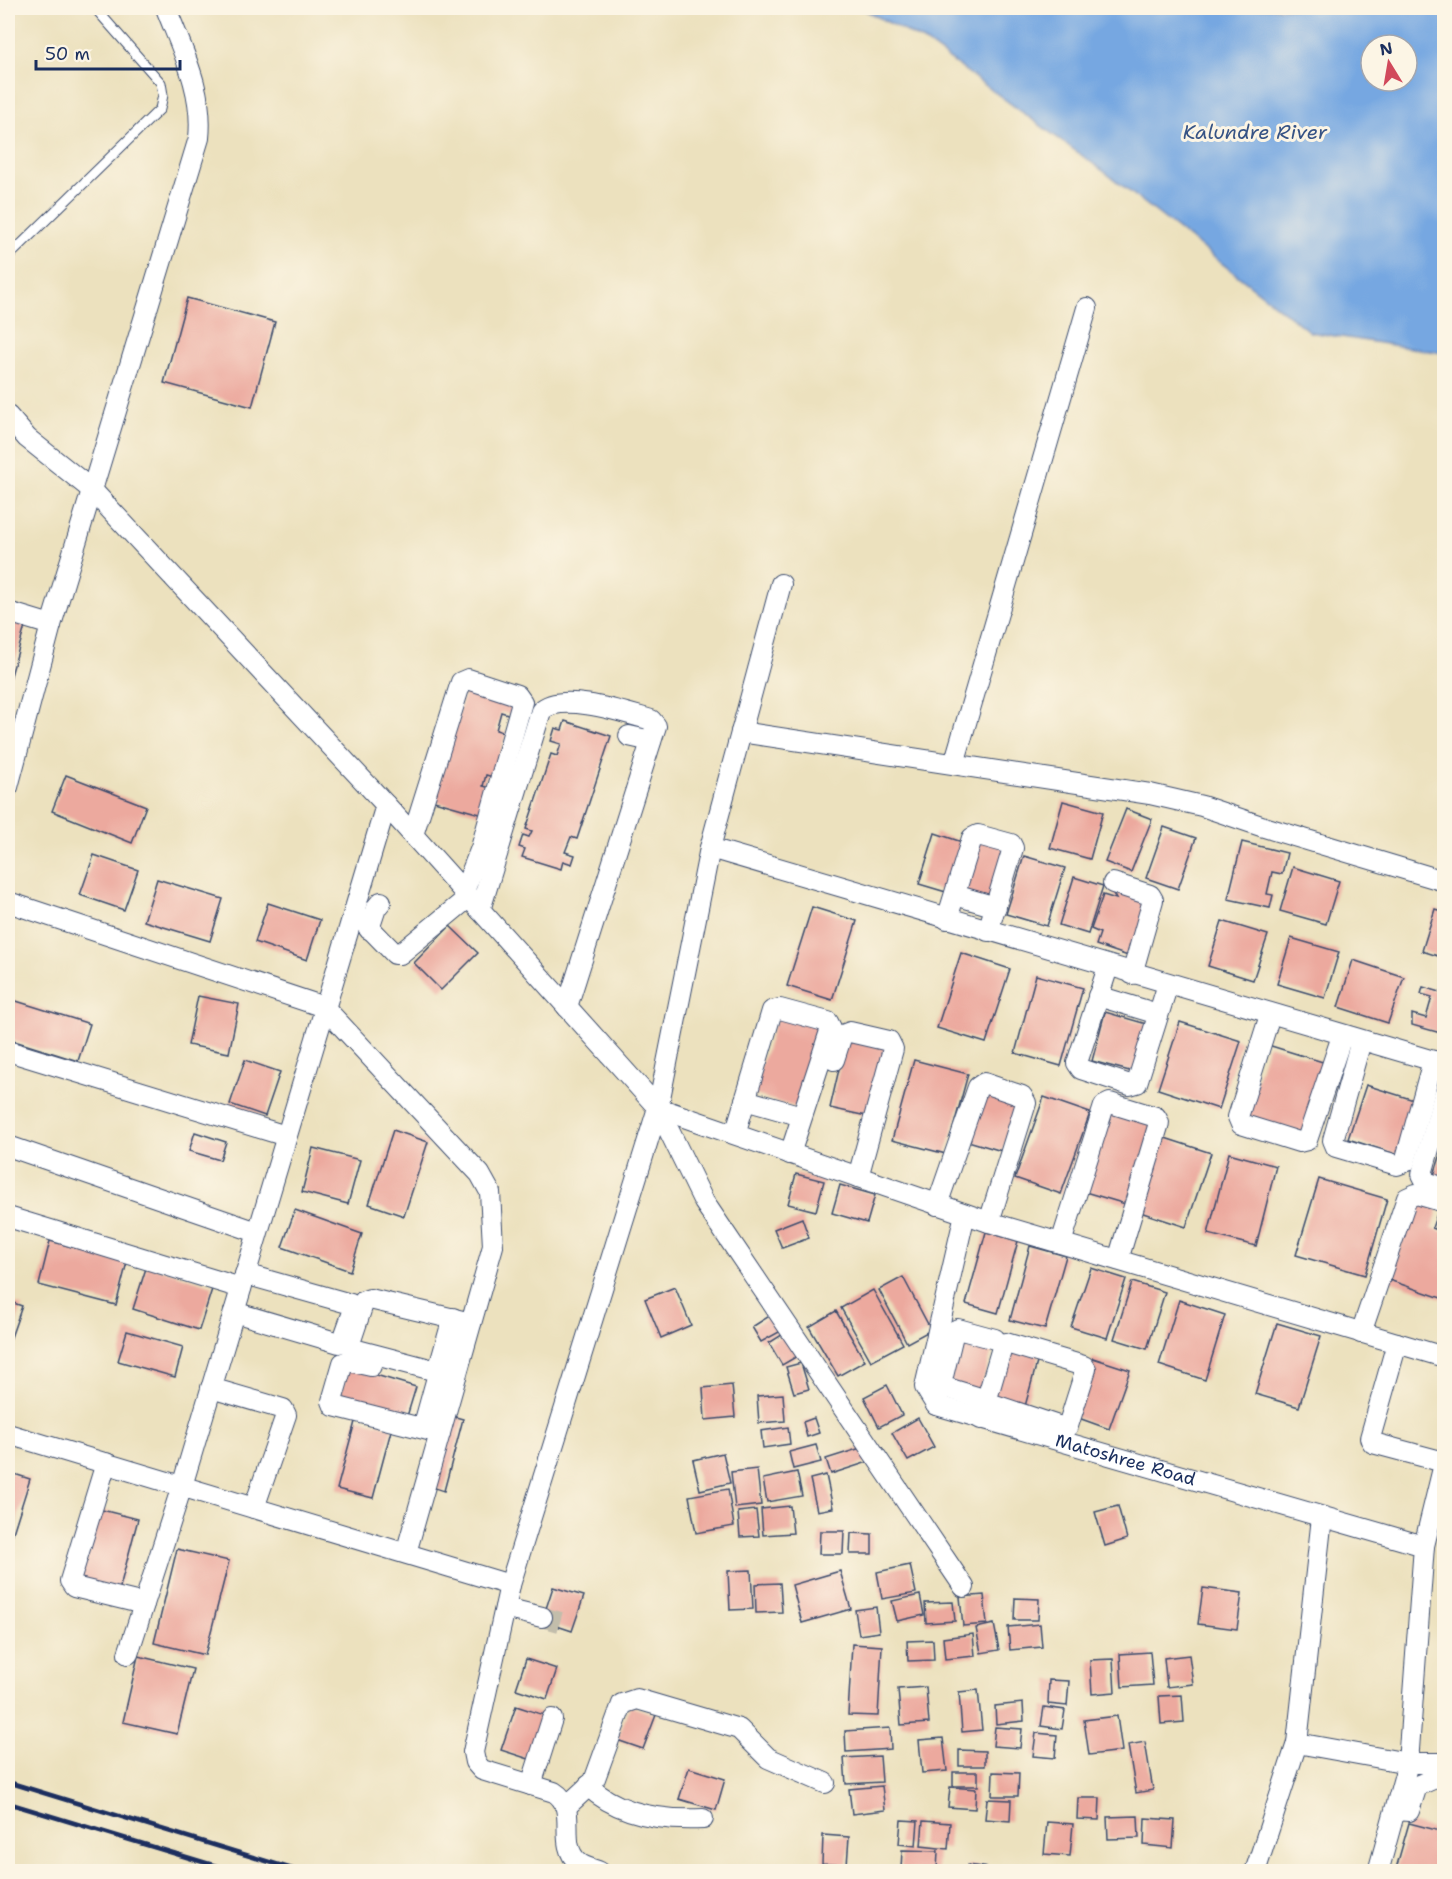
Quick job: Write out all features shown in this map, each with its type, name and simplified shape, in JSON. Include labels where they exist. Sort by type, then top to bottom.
[{"type":"street","points":[[8,787],[17,720],[51,626],[199,138],[201,116],[197,91],[166,8]]},
{"type":"street","points":[[954,764],[1087,308]]},
{"type":"street","points":[[8,416],[27,438],[92,490],[386,805],[658,1107],[705,1202],[963,1587]]},
{"type":"street","points":[[8,436],[27,438]]},
{"type":"street","points":[[600,1872],[578,1862],[573,1855],[567,1806],[563,1797],[554,1792],[482,1770],[473,1752],[510,1585],[658,1107],[710,848],[781,584]]},
{"type":"street","points":[[8,612],[51,626]]},
{"type":"street","points":[[413,835],[461,682],[468,679],[517,695],[522,702],[480,848],[471,900]]},
{"type":"street","points":[[354,912],[395,954],[400,954],[471,900],[542,711],[548,705],[566,701],[651,720],[656,726],[567,1007]]},
{"type":"street","points":[[741,732],[1150,794],[1202,806],[1444,881]]},
{"type":"street","points":[[629,736],[651,741]]},
{"type":"street","points":[[128,1654],[182,1486],[386,805]]},
{"type":"street","points":[[947,919],[972,838],[978,835],[1011,844],[1014,848],[988,931]]},
{"type":"street","points":[[710,848],[1439,1063],[1405,1162],[1397,1165],[1336,1147],[1333,1140],[1361,1041]]},
{"type":"street","points":[[1113,883],[1150,895],[1153,900],[1132,974]]},
{"type":"street","points":[[955,895],[996,906]]},
{"type":"street","points":[[8,902],[324,1007],[480,1174],[490,1192],[493,1246],[462,1321],[431,1430],[406,1553]]},
{"type":"street","points":[[369,929],[376,908],[381,902]]},
{"type":"street","points":[[1108,967],[1077,1063],[1081,1069],[1130,1085],[1137,1083],[1168,984]]},
{"type":"street","points":[[1098,996],[1158,1014]]},
{"type":"street","points":[[735,1134],[772,1011],[780,1009],[828,1022],[831,1028],[802,1116],[796,1156]]},
{"type":"street","points":[[1270,1014],[1238,1117],[1241,1124],[1299,1142],[1307,1140],[1342,1035]]},
{"type":"street","points":[[796,1156],[842,1035],[850,1032],[889,1041],[894,1049],[858,1178]]},
{"type":"street","points":[[8,1051],[286,1136]]},
{"type":"street","points":[[937,1205],[978,1087],[984,1083],[1022,1096],[1026,1103],[989,1222]]},
{"type":"street","points":[[1444,1095],[1422,1174],[1426,1182],[1444,1188]]},
{"type":"street","points":[[745,1100],[802,1116]]},
{"type":"street","points":[[1061,1243],[1104,1106],[1110,1103],[1156,1117],[1159,1123],[1118,1260]]},
{"type":"street","points":[[658,1107],[989,1222],[1444,1357]]},
{"type":"street","points":[[8,1146],[257,1232]]},
{"type":"street","points":[[1361,1332],[1407,1198],[1416,1194],[1444,1202]]},
{"type":"street","points":[[965,1214],[926,1387],[938,1396],[954,1331],[958,1329],[995,1339]]},
{"type":"street","points":[[8,1217],[243,1281],[351,1304],[354,1309],[343,1340],[339,1343],[234,1311]]},
{"type":"street","points":[[446,1378],[353,1349],[350,1343],[364,1301],[370,1299],[462,1321]]},
{"type":"street","points":[[1378,1872],[1408,1763],[1424,1546],[1444,1463],[1373,1443],[1370,1438],[1396,1343]]},
{"type":"street","points":[[1003,1344],[1084,1366],[1086,1370],[1068,1426],[1064,1428],[981,1406],[1003,1344]]},
{"type":"street","points":[[431,1430],[334,1406],[332,1401],[343,1363],[348,1361],[446,1378]]},
{"type":"street","points":[[211,1388],[283,1409],[286,1415],[254,1508]]},
{"type":"street","name":"Matoshree Road","points":[[938,1396],[981,1406],[1322,1517],[1424,1546]]},
{"type":"street","points":[[8,1434],[510,1585]]},
{"type":"street","points":[[106,1463],[70,1581],[74,1587],[144,1604]]},
{"type":"street","points":[[1255,1872],[1297,1743],[1322,1517]]},
{"type":"street","points":[[505,1608],[542,1617]]},
{"type":"street","points":[[567,1806],[594,1781],[622,1704],[637,1698],[734,1736],[747,1735],[757,1749],[768,1758],[825,1783]]},
{"type":"street","points":[[531,1785],[552,1719]]},
{"type":"street","points":[[1297,1743],[1408,1763],[1444,1763]]},
{"type":"street","points":[[1396,1810],[1409,1811],[1417,1786],[1444,1774]]},
{"type":"street","points":[[588,1786],[610,1804],[619,1808],[669,1820],[704,1819]]},
{"type":"lane","points":[[8,257],[159,109],[163,95],[161,83],[95,8]]},
{"type":"water","name":"Kalundre River","points":[[861,8],[1444,8],[1444,353],[1310,332],[1106,173],[927,43]]},
{"type":"building","points":[[187,298],[275,322],[252,407],[164,383]]},
{"type":"building","points":[[8,618],[26,623],[8,686]]},
{"type":"building","points":[[467,685],[516,699],[511,715],[501,712],[496,730],[506,733],[493,777],[486,775],[483,786],[495,789],[487,816],[434,801]]},
{"type":"building","points":[[565,721],[611,736],[577,839],[571,837],[565,852],[575,855],[572,864],[563,861],[561,869],[522,857],[525,849],[519,847],[523,835],[529,837],[532,831],[526,829],[551,754],[557,756],[561,744],[551,741],[555,728],[562,730]]},
{"type":"building","points":[[66,775],[146,806],[132,843],[52,811]]},
{"type":"building","points":[[1063,801],[1103,812],[1090,859],[1050,848]]},
{"type":"building","points":[[1126,809],[1152,819],[1131,872],[1105,862]]},
{"type":"building","points":[[1164,827],[1196,838],[1178,889],[1146,878]]},
{"type":"building","points":[[935,833],[962,842],[946,892],[919,884]]},
{"type":"building","points":[[976,836],[1009,845],[994,903],[961,895]]},
{"type":"building","points":[[1242,842],[1287,853],[1282,874],[1272,872],[1267,894],[1273,895],[1270,908],[1228,899]]},
{"type":"building","points":[[94,855],[138,870],[124,910],[80,895]]},
{"type":"building","points":[[1024,856],[1065,868],[1047,926],[1006,914]]},
{"type":"building","points":[[1293,867],[1339,881],[1326,924],[1280,911]]},
{"type":"building","points":[[1074,877],[1103,886],[1088,934],[1059,925]]},
{"type":"building","points":[[157,879],[223,899],[210,941],[144,921]]},
{"type":"building","points":[[1108,885],[1151,899],[1131,957],[1096,945],[1100,933],[1091,929],[1103,895],[1116,899]]},
{"type":"building","points":[[268,903],[320,920],[307,960],[255,942]]},
{"type":"building","points":[[812,907],[857,921],[832,1000],[787,986]]},
{"type":"building","points":[[1435,909],[1444,912],[1444,958],[1422,951]]},
{"type":"building","points":[[1222,921],[1268,935],[1253,980],[1208,966]]},
{"type":"building","points":[[450,926],[478,953],[441,990],[414,963]]},
{"type":"building","points":[[1291,938],[1339,952],[1325,998],[1277,984]]},
{"type":"building","points":[[961,953],[1010,969],[986,1043],[937,1028]]},
{"type":"building","points":[[1353,960],[1404,977],[1388,1023],[1338,1007]]},
{"type":"building","points":[[1036,975],[1083,988],[1061,1066],[1015,1053]]},
{"type":"building","points":[[1423,987],[1444,993],[1444,1034],[1412,1025],[1412,1014],[1426,1018],[1432,997],[1421,994]]},
{"type":"building","points":[[198,996],[239,1004],[229,1053],[188,1045]]},
{"type":"building","points":[[13,1000],[90,1024],[78,1061],[8,1039],[8,1018]]},
{"type":"building","points":[[1105,1012],[1150,1025],[1137,1073],[1092,1061]]},
{"type":"building","points":[[778,1013],[827,1028],[801,1109],[752,1094]]},
{"type":"building","points":[[1180,1022],[1241,1041],[1219,1109],[1158,1089]]},
{"type":"building","points":[[846,1039],[887,1048],[871,1117],[830,1108]]},
{"type":"building","points":[[1268,1045],[1326,1063],[1303,1134],[1245,1115]]},
{"type":"building","points":[[245,1060],[280,1072],[265,1116],[230,1104]]},
{"type":"building","points":[[914,1060],[968,1074],[946,1154],[892,1140]]},
{"type":"building","points":[[1366,1085],[1417,1101],[1399,1155],[1348,1139]]},
{"type":"building","points":[[984,1091],[1021,1103],[1002,1151],[968,1141]]},
{"type":"building","points":[[1044,1097],[1090,1113],[1061,1194],[1015,1178]]},
{"type":"building","points":[[1111,1108],[1154,1122],[1129,1205],[1085,1192]]},
{"type":"building","points":[[393,1130],[428,1142],[404,1216],[369,1204]]},
{"type":"building","points":[[195,1132],[226,1142],[220,1160],[189,1151]]},
{"type":"building","points":[[1165,1138],[1211,1153],[1186,1227],[1140,1212]]},
{"type":"building","points":[[313,1148],[360,1160],[348,1204],[302,1192]]},
{"type":"building","points":[[1229,1153],[1276,1166],[1256,1246],[1208,1234]]},
{"type":"building","points":[[1440,1157],[1444,1159],[1444,1182],[1433,1178]]},
{"type":"building","points":[[796,1174],[824,1181],[816,1211],[788,1204]]},
{"type":"building","points":[[1319,1179],[1387,1199],[1365,1275],[1296,1255]]},
{"type":"building","points":[[840,1185],[875,1195],[867,1223],[832,1213]]},
{"type":"building","points":[[1416,1200],[1439,1208],[1432,1228],[1444,1232],[1444,1299],[1389,1280]]},
{"type":"building","points":[[295,1210],[362,1234],[350,1271],[282,1247]]},
{"type":"building","points":[[802,1218],[809,1238],[782,1248],[774,1229]]},
{"type":"building","points":[[986,1232],[1018,1241],[998,1313],[966,1304]]},
{"type":"building","points":[[50,1241],[127,1262],[116,1305],[39,1285]]},
{"type":"building","points":[[1030,1246],[1066,1256],[1045,1329],[1010,1320]]},
{"type":"building","points":[[147,1265],[213,1286],[199,1330],[133,1309]]},
{"type":"building","points":[[1091,1268],[1126,1279],[1107,1338],[1071,1327]]},
{"type":"building","points":[[903,1277],[931,1330],[907,1343],[879,1290]]},
{"type":"building","points":[[1132,1282],[1165,1292],[1147,1349],[1114,1339]]},
{"type":"building","points":[[675,1287],[691,1325],[661,1338],[645,1299]]},
{"type":"building","points":[[873,1290],[903,1344],[871,1361],[841,1308]]},
{"type":"building","points":[[1179,1300],[1225,1315],[1205,1380],[1159,1365]]},
{"type":"building","points":[[8,1301],[22,1306],[8,1346]]},
{"type":"building","points":[[836,1311],[865,1361],[838,1376],[809,1327]]},
{"type":"building","points":[[771,1315],[781,1331],[761,1342],[752,1327]]},
{"type":"building","points":[[1277,1323],[1321,1336],[1299,1407],[1255,1394]]},
{"type":"building","points":[[127,1331],[183,1347],[175,1377],[118,1361]]},
{"type":"building","points":[[788,1331],[801,1354],[782,1365],[769,1343]]},
{"type":"building","points":[[958,1333],[994,1344],[979,1394],[943,1384]]},
{"type":"building","points":[[1005,1346],[1039,1355],[1024,1410],[990,1401]]},
{"type":"building","points":[[1093,1358],[1130,1370],[1109,1429],[1073,1416]]},
{"type":"building","points":[[801,1363],[809,1389],[794,1393],[786,1367]]},
{"type":"building","points":[[349,1367],[416,1387],[405,1423],[338,1402]]},
{"type":"building","points":[[732,1385],[735,1417],[705,1420],[703,1388]]},
{"type":"building","points":[[887,1385],[902,1415],[879,1427],[864,1397]]},
{"type":"building","points":[[783,1394],[785,1421],[759,1423],[757,1396]]},
{"type":"building","points":[[452,1416],[463,1419],[444,1491],[432,1487]]},
{"type":"building","points":[[356,1418],[392,1427],[373,1498],[337,1489]]},
{"type":"building","points":[[814,1418],[819,1433],[807,1437],[803,1422]]},
{"type":"building","points":[[918,1418],[934,1447],[908,1461],[892,1433]]},
{"type":"building","points":[[788,1427],[790,1444],[763,1448],[761,1431]]},
{"type":"building","points":[[816,1445],[821,1462],[793,1469],[789,1452]]},
{"type":"building","points":[[864,1447],[868,1462],[831,1474],[826,1459]]},
{"type":"building","points":[[723,1453],[730,1483],[700,1490],[693,1460]]},
{"type":"building","points":[[757,1469],[761,1505],[735,1508],[731,1472]]},
{"type":"building","points":[[8,1472],[30,1479],[12,1536],[8,1535]]},
{"type":"building","points":[[797,1472],[802,1496],[767,1502],[763,1479]]},
{"type":"building","points":[[826,1475],[833,1508],[817,1511],[810,1479]]},
{"type":"building","points":[[728,1489],[734,1526],[696,1533],[689,1496]]},
{"type":"building","points":[[790,1506],[793,1533],[763,1535],[761,1509]]},
{"type":"building","points":[[1118,1506],[1127,1539],[1105,1546],[1095,1512]]},
{"type":"building","points":[[98,1509],[138,1519],[119,1591],[79,1581]]},
{"type":"building","points":[[756,1510],[759,1536],[740,1537],[738,1512]]},
{"type":"building","points":[[820,1531],[844,1531],[843,1554],[819,1554]]},
{"type":"building","points":[[851,1533],[872,1534],[872,1554],[850,1554]]},
{"type":"building","points":[[177,1549],[229,1561],[205,1655],[154,1643]]},
{"type":"building","points":[[910,1565],[916,1593],[882,1599],[877,1572]]},
{"type":"building","points":[[751,1570],[753,1609],[730,1610],[728,1571]]},
{"type":"building","points":[[840,1571],[851,1609],[802,1623],[792,1585]]},
{"type":"building","points":[[780,1583],[782,1612],[756,1613],[755,1584]]},
{"type":"building","points":[[553,1587],[584,1596],[572,1631],[542,1621]]},
{"type":"building","points":[[1203,1588],[1242,1593],[1237,1629],[1198,1624]]},
{"type":"building","points":[[920,1595],[924,1615],[897,1621],[892,1601]]},
{"type":"building","points":[[984,1595],[987,1624],[963,1626],[960,1597]]},
{"type":"building","points":[[1015,1598],[1039,1599],[1038,1620],[1014,1620]]},
{"type":"building","points":[[953,1602],[955,1621],[926,1623],[925,1603]]},
{"type":"building","points":[[876,1607],[879,1632],[859,1635],[855,1610]]},
{"type":"building","points":[[994,1624],[999,1650],[981,1653],[976,1628]]},
{"type":"building","points":[[1040,1624],[1042,1647],[1010,1650],[1008,1627]]},
{"type":"building","points":[[973,1634],[975,1656],[945,1659],[943,1638]]},
{"type":"building","points":[[933,1640],[934,1660],[908,1661],[907,1641]]},
{"type":"building","points":[[852,1644],[882,1646],[878,1716],[848,1715]]},
{"type":"building","points":[[1150,1652],[1153,1685],[1122,1687],[1120,1654]]},
{"type":"building","points":[[1189,1655],[1193,1684],[1167,1687],[1164,1658]]},
{"type":"building","points":[[138,1656],[193,1669],[177,1734],[123,1722]]},
{"type":"building","points":[[526,1659],[557,1669],[547,1699],[516,1689]]},
{"type":"building","points":[[1113,1659],[1115,1692],[1092,1694],[1090,1660]]},
{"type":"building","points":[[1049,1680],[1069,1681],[1067,1706],[1048,1704]]},
{"type":"building","points":[[926,1687],[929,1723],[901,1725],[898,1689]]},
{"type":"building","points":[[978,1690],[982,1730],[962,1732],[959,1692]]},
{"type":"building","points":[[1182,1695],[1184,1722],[1161,1724],[1159,1696]]},
{"type":"building","points":[[1023,1703],[1024,1721],[996,1724],[995,1706]]},
{"type":"building","points":[[516,1706],[550,1717],[535,1761],[501,1750]]},
{"type":"building","points":[[630,1706],[656,1715],[643,1749],[617,1740]]},
{"type":"building","points":[[1044,1707],[1065,1710],[1062,1729],[1041,1726]]},
{"type":"building","points":[[1117,1716],[1122,1751],[1089,1755],[1084,1720]]},
{"type":"building","points":[[995,1727],[1022,1729],[1020,1748],[993,1746]]},
{"type":"building","points":[[890,1728],[891,1749],[846,1752],[845,1731]]},
{"type":"building","points":[[1036,1733],[1057,1735],[1055,1758],[1033,1756]]},
{"type":"building","points":[[943,1738],[947,1771],[922,1773],[919,1740]]},
{"type":"building","points":[[1145,1742],[1153,1790],[1136,1793],[1128,1745]]},
{"type":"building","points":[[959,1750],[985,1751],[985,1766],[959,1766]]},
{"type":"building","points":[[880,1756],[882,1782],[846,1784],[844,1758]]},
{"type":"building","points":[[689,1768],[725,1779],[716,1810],[679,1799]]},
{"type":"building","points":[[953,1772],[978,1772],[978,1786],[953,1786]]},
{"type":"building","points":[[993,1772],[1019,1773],[1018,1796],[992,1796]]},
{"type":"building","points":[[882,1786],[885,1810],[852,1814],[849,1789]]},
{"type":"building","points":[[950,1787],[976,1789],[975,1809],[948,1807]]},
{"type":"building","points":[[1078,1798],[1100,1798],[1099,1820],[1077,1819]]},
{"type":"building","points":[[987,1799],[1011,1800],[1010,1821],[985,1819]]},
{"type":"building","points":[[1138,1816],[1139,1838],[1108,1839],[1107,1817]]},
{"type":"building","points":[[1145,1818],[1175,1820],[1173,1848],[1144,1845]]},
{"type":"building","points":[[901,1820],[918,1821],[916,1846],[899,1844]]},
{"type":"building","points":[[923,1821],[950,1823],[948,1849],[921,1846]]},
{"type":"building","points":[[1047,1822],[1073,1824],[1070,1856],[1044,1854]]},
{"type":"building","points":[[1409,1823],[1444,1832],[1444,1872],[1395,1872]]},
{"type":"building","points":[[823,1835],[849,1837],[847,1865],[822,1864]]},
{"type":"building","points":[[902,1850],[938,1851],[937,1871],[901,1869]]},
{"type":"building","points":[[968,1865],[989,1868],[989,1872],[967,1872]]},
{"type":"tunnel","points":[[542,1617],[560,1622]]},
{"type":"railway","points":[[8,1782],[302,1872]]},
{"type":"railway","points":[[8,1803],[236,1872]]}]
